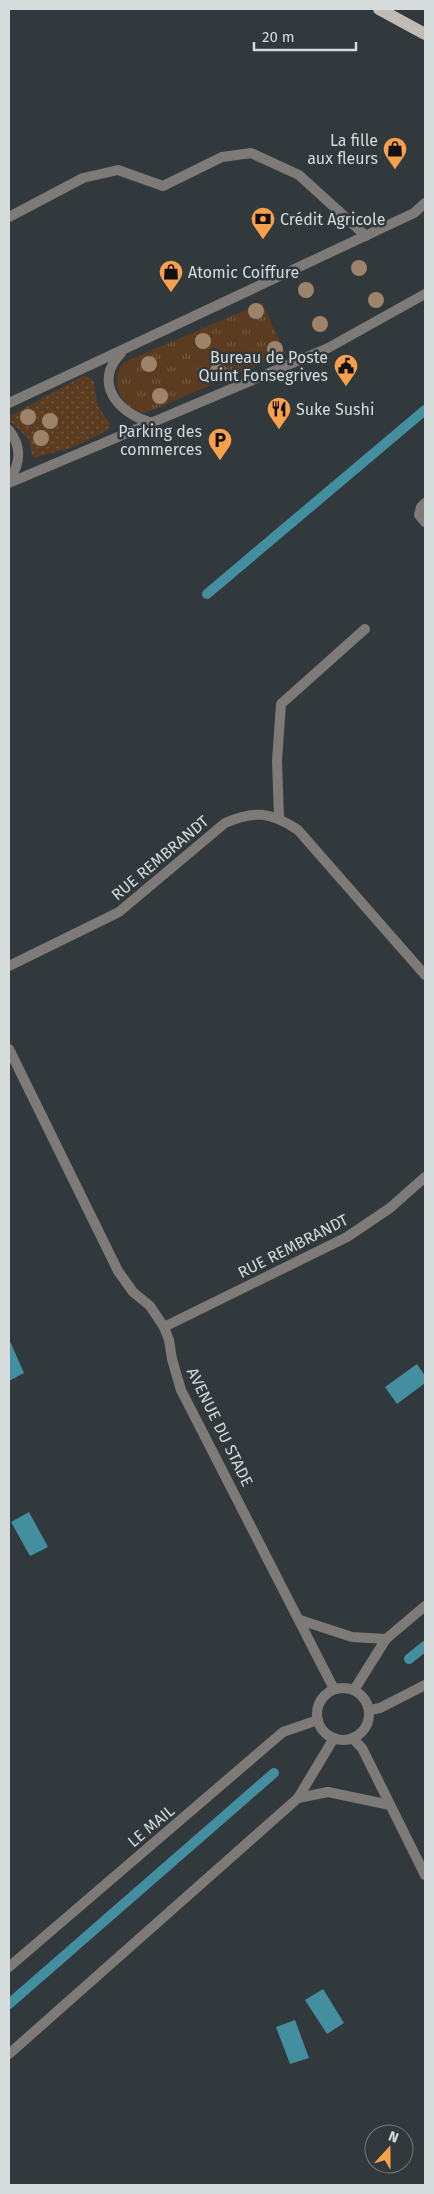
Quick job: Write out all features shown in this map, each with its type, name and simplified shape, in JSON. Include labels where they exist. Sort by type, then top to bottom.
[{"type":"main road","points":[[379,9],[425,38]]},
{"type":"main road","points":[[408,26],[425,34]]},
{"type":"street","points":[[9,217],[83,178],[118,170],[163,186],[222,158],[251,153],[299,175],[366,236]]},
{"type":"street","points":[[9,403],[414,213],[425,203]]},
{"type":"street","points":[[9,481],[328,348],[425,294]]},
{"type":"street","points":[[124,350],[113,363],[110,371],[109,380],[112,396],[122,409],[136,418],[150,422]]},
{"type":"street","points":[[9,430],[18,448],[18,460],[9,481]]},
{"type":"street","points":[[425,504],[421,507],[419,515],[425,522]]},
{"type":"street","points":[[365,629],[281,704],[277,761],[279,817],[298,830],[425,976]]},
{"type":"street","name":"RUE REMBRANDT","points":[[9,966],[119,912],[226,823],[242,816],[261,814],[279,817]]},
{"type":"street","name":"AVENUE DU STADE","points":[[9,1049],[118,1271],[133,1292],[150,1306],[164,1327],[181,1390],[334,1689]]},
{"type":"street","name":"RUE REMBRANDT","points":[[164,1327],[347,1237],[390,1208],[425,1177]]},
{"type":"street","points":[[354,1690],[386,1639],[425,1606]]},
{"type":"street","points":[[300,1620],[352,1637],[386,1639]]},
{"type":"street","points":[[370,1710],[380,1708],[425,1685]]},
{"type":"street","points":[[346,1688],[354,1690],[366,1699],[370,1710],[369,1722],[363,1732],[353,1738],[342,1740],[334,1738],[322,1729],[318,1720],[318,1706],[324,1696],[334,1689],[346,1688]]},
{"type":"street","name":"LE MAIL","points":[[9,1967],[283,1732],[318,1720]]},
{"type":"street","points":[[9,2054],[298,1798],[334,1738]]},
{"type":"street","points":[[353,1738],[362,1748],[425,1875]]},
{"type":"street","points":[[298,1798],[328,1792],[390,1806]]},
{"type":"green space","points":[[262,303],[285,353],[146,413],[137,411],[124,401],[117,386],[117,378],[124,362]]},
{"type":"green space","points":[[83,376],[93,379],[98,406],[110,424],[108,430],[71,448],[33,458],[28,438],[10,421],[10,416]]},
{"type":"water","points":[[9,1339],[24,1373],[9,1381]]},
{"type":"water","points":[[417,1364],[425,1376],[425,1383],[397,1404],[385,1387]]},
{"type":"water","points":[[29,1512],[48,1547],[30,1556],[11,1522]]},
{"type":"water","points":[[323,1989],[344,2023],[327,2034],[305,2000]]},
{"type":"water","points":[[295,2020],[309,2058],[290,2064],[276,2027]]},
{"type":"waterway","points":[[207,594],[425,410]]},
{"type":"waterway","points":[[409,1659],[425,1646]]},
{"type":"waterway","points":[[9,2004],[274,1773]]},
{"type":"place","name":"La fille aux fleurs","points":[[395,170]]},
{"type":"place","name":"Crédit Agricole","points":[[263,240]]},
{"type":"place","name":"Atomic Coiffure","points":[[171,293]]},
{"type":"place","name":"Bureau de Poste Quint Fonsegrives","points":[[346,387]]},
{"type":"place","name":"Suke Sushi","points":[[279,430]]},
{"type":"place","name":"Parking des commerces","points":[[220,461]]}]
